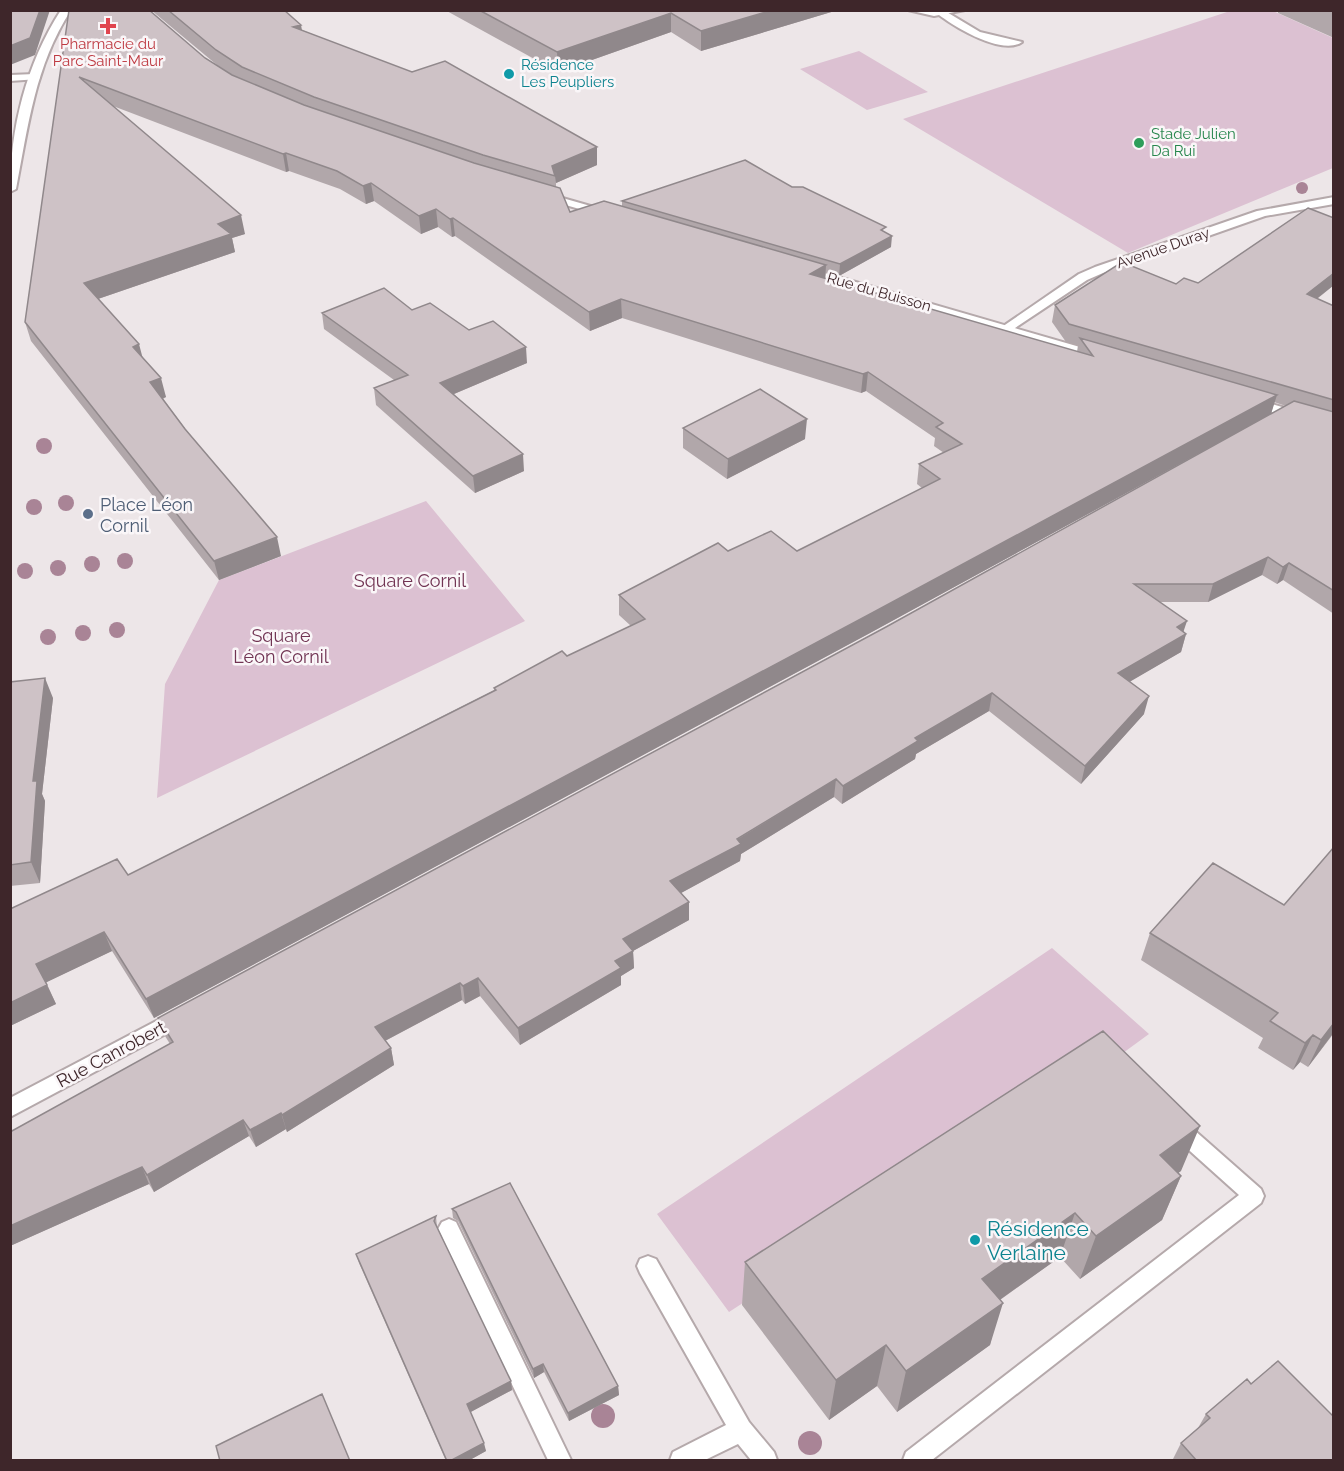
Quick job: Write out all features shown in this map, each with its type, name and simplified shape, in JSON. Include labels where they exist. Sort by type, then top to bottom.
[{"type":"street","points":[[10,189],[35,77],[45,46],[66,10]]},
{"type":"street","points":[[912,10],[942,13],[961,10]]},
{"type":"street","points":[[942,13],[977,35],[993,40],[1017,42]]},
{"type":"street","points":[[10,78],[35,77]]},
{"type":"street","points":[[535,193],[621,218]]},
{"type":"street","name":"Avenue Duray","points":[[1005,329],[1083,276],[1271,210],[1310,206],[1334,200]]},
{"type":"street","name":"Rue du Buisson","points":[[791,267],[1114,362]]},
{"type":"street","points":[[1244,400],[1334,426]]},
{"type":"street","points":[[1264,425],[1286,412]]},
{"type":"street","name":"Rue Canrobert","points":[[10,1108],[198,1007]]},
{"type":"street","points":[[914,1461],[1254,1196],[1159,1111]]},
{"type":"street","points":[[449,1229],[560,1461]]},
{"type":"street","points":[[648,1266],[741,1430],[766,1461]]},
{"type":"street","points":[[681,1461],[741,1430]]},
{"type":"green space","name":"Stade Julien Da Rui","points":[[1230,11],[1273,11],[1333,38],[1333,168],[1128,253],[903,119]]},
{"type":"green space","points":[[859,51],[928,92],[867,110],[800,69]]},
{"type":"green space","name":"Square Léon Cornil","points":[[426,501],[525,621],[157,798],[165,684],[219,580]]},
{"type":"green space","points":[[1052,948],[1149,1034],[1101,1069],[729,1312],[657,1214]]},
{"type":"building","points":[[10,10],[40,10],[30,38],[10,46]]},
{"type":"building","points":[[69,10],[149,10],[205,58],[232,75],[304,105],[474,163],[560,188],[570,212],[604,201],[826,265],[810,274],[1093,356],[1080,338],[1277,395],[146,999],[104,932],[36,964],[47,985],[10,1003],[10,909],[117,859],[128,875],[496,690],[494,688],[562,651],[567,656],[645,619],[619,595],[718,543],[728,551],[771,531],[797,551],[940,479],[919,464],[962,444],[936,427],[943,423],[868,372],[863,374],[621,299],[589,312],[453,218],[450,219],[436,209],[419,216],[371,183],[363,186],[337,171],[286,153],[283,154],[79,77],[241,215],[218,224],[231,234],[84,283],[139,344],[133,347],[161,378],[150,382],[185,429],[277,537],[214,561],[25,322]]},
{"type":"building","points":[[168,10],[284,10],[301,25],[293,27],[412,72],[445,61],[597,147],[552,166],[555,176],[483,155],[314,97],[242,67],[216,50]]},
{"type":"building","points":[[479,10],[773,10],[701,31],[671,13],[557,52]]},
{"type":"building","points":[[745,160],[792,187],[803,187],[886,227],[881,230],[892,236],[840,264],[622,201]]},
{"type":"building","points":[[1308,208],[1334,218],[1334,273],[1307,294],[1334,306],[1334,400],[1069,324],[1055,305],[1122,262],[1176,284],[1184,278],[1198,283]]},
{"type":"building","points":[[384,288],[412,310],[430,303],[469,330],[493,321],[526,347],[440,383],[523,454],[473,476],[374,388],[408,375],[322,313]]},
{"type":"building","points":[[760,389],[807,419],[728,459],[683,428]]},
{"type":"building","points":[[1294,401],[1334,412],[1334,591],[1289,563],[1283,567],[1268,557],[1213,584],[1134,584],[1187,621],[1177,627],[1186,634],[1118,673],[1149,696],[1085,766],[992,693],[915,738],[918,741],[843,786],[836,779],[737,839],[741,844],[670,881],[689,902],[623,939],[633,951],[615,961],[621,968],[518,1028],[478,978],[463,986],[460,983],[375,1027],[391,1048],[282,1115],[281,1113],[250,1130],[243,1120],[147,1175],[142,1167],[10,1226],[10,1132],[173,1042],[158,1018],[886,627]]},
{"type":"building","points":[[45,678],[33,781],[37,781],[31,862],[10,865],[10,682]]},
{"type":"building","points":[[1334,847],[1334,1023],[1321,1040],[1313,1035],[1305,1043],[1270,1021],[1278,1013],[1150,933],[1213,863],[1284,905]]},
{"type":"building","name":"Résidence Verlaine","points":[[1103,1031],[1200,1126],[1160,1155],[1181,1176],[1096,1236],[1075,1213],[982,1279],[1003,1303],[906,1371],[886,1345],[836,1380],[745,1262]]},
{"type":"building","points":[[510,1183],[618,1386],[568,1413],[543,1364],[533,1369],[456,1212],[452,1209]]},
{"type":"building","points":[[436,1216],[434,1221],[511,1381],[467,1404],[484,1443],[450,1461],[447,1461],[356,1254]]},
{"type":"building","points":[[1278,1361],[1334,1417],[1334,1461],[1197,1461],[1181,1443],[1210,1418],[1206,1414],[1247,1379],[1251,1384]]},
{"type":"building","points":[[322,1394],[350,1461],[220,1461],[216,1446]]},
{"type":"place","name":"Pharmacie du Parc Saint-Maur","points":[[108,26]]},
{"type":"place","name":"Résidence Les Peupliers","points":[[509,74]]},
{"type":"place","name":"Stade Julien Da Rui","points":[[1139,143]]},
{"type":"place","name":"Place Léon Cornil","points":[[88,514]]},
{"type":"place","name":"Résidence Verlaine","points":[[975,1240]]},
{"type":"park label","name":"Square Cornil","points":[[410,580]]}]
